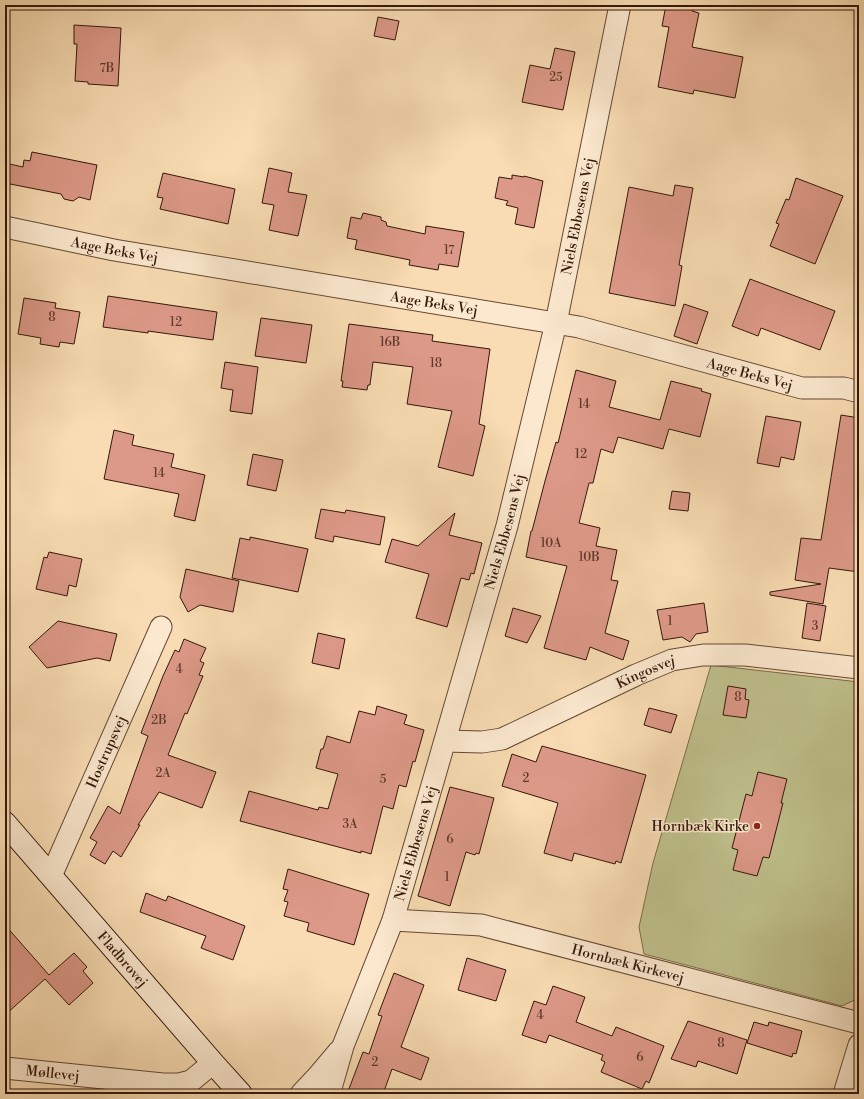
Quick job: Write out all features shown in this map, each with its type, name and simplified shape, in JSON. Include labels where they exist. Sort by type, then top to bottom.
[{"type":"main road","name":"Fladbrovej","points":[[5,823],[241,1094]]},
{"type":"street","name":"Niels Ebbesens Vej","points":[[328,1094],[343,1046],[393,920],[507,526],[556,322],[620,5]]},
{"type":"street","name":"Aage Beks Vej","points":[[5,227],[114,250],[556,322],[802,388],[844,388],[859,392]]},
{"type":"street","name":"Hostrupsvej","points":[[51,876],[161,627]]},
{"type":"street","name":"Kingosvej","points":[[445,740],[482,742],[502,739],[636,675],[672,660],[703,655],[745,655],[859,668]]},
{"type":"street","name":"Hornbæk Kirkevej","points":[[393,920],[481,925],[859,1023]]},
{"type":"street","points":[[844,1094],[859,1045]]},
{"type":"street","name":"Niels Ebbesens Vej","points":[[301,1094],[317,1078],[343,1046]]},
{"type":"street","name":"Møllevej","points":[[5,1068],[163,1084],[179,1084],[191,1080],[214,1063]]},
{"type":"green space","points":[[711,665],[859,682],[859,998],[842,1006],[644,954],[639,927],[653,863]]},
{"type":"building","points":[[666,5],[694,5],[692,11],[699,13],[692,47],[743,57],[735,98],[694,90],[693,94],[658,87],[669,27],[662,26]]},
{"type":"building","points":[[378,17],[399,21],[395,40],[374,36]]},
{"type":"building","points":[[74,25],[121,28],[118,86],[88,84],[88,82],[75,81],[77,44],[74,44]]},
{"type":"building","points":[[555,48],[575,52],[563,110],[522,102],[530,65],[550,69]]},
{"type":"building","points":[[32,152],[97,165],[90,200],[79,197],[73,201],[64,199],[61,194],[5,183],[5,163],[23,167],[24,160],[30,161]]},
{"type":"building","points":[[269,168],[292,173],[288,192],[307,195],[298,236],[269,230],[274,205],[262,203]]},
{"type":"building","points":[[163,173],[235,189],[228,224],[160,209],[163,198],[157,197]]},
{"type":"building","points":[[512,175],[524,176],[543,181],[534,228],[515,224],[518,208],[506,205],[508,201],[495,198],[499,177],[512,179]]},
{"type":"building","points":[[796,178],[843,196],[815,264],[770,246],[779,224],[776,223],[786,199],[789,200]]},
{"type":"building","points":[[675,185],[693,188],[679,265],[682,266],[675,306],[609,293],[629,187],[673,196]]},
{"type":"building","points":[[363,213],[381,217],[381,220],[386,222],[387,226],[425,234],[426,226],[464,232],[458,267],[439,264],[438,270],[409,265],[410,260],[355,249],[357,240],[347,238],[351,217],[361,219]]},
{"type":"building","points":[[750,279],[835,311],[820,350],[761,328],[758,336],[732,326]]},
{"type":"building","points":[[108,296],[217,312],[213,340],[148,331],[148,333],[103,327]]},
{"type":"building","points":[[24,298],[56,303],[55,308],[80,312],[74,344],[60,342],[59,347],[40,344],[41,338],[18,334]]},
{"type":"building","points":[[684,304],[708,312],[697,344],[674,336]]},
{"type":"building","points":[[261,318],[312,325],[306,363],[255,356]]},
{"type":"building","points":[[349,324],[433,335],[432,341],[490,349],[479,424],[485,426],[473,476],[438,467],[452,411],[407,404],[413,367],[373,362],[370,385],[368,385],[367,390],[342,387],[343,381],[341,381]]},
{"type":"building","points":[[225,362],[258,367],[252,414],[230,411],[233,390],[221,388]]},
{"type":"building","points":[[576,370],[616,381],[609,407],[660,420],[671,381],[702,389],[701,391],[711,394],[700,437],[669,429],[663,449],[618,437],[613,453],[601,449],[593,483],[589,483],[579,523],[600,528],[596,546],[617,550],[611,580],[618,581],[605,633],[629,641],[623,660],[590,647],[586,660],[544,648],[567,566],[526,557],[531,531],[556,442],[558,443]]},
{"type":"building","points":[[841,415],[859,418],[859,572],[829,568],[823,604],[770,595],[770,592],[821,584],[795,580],[801,538],[821,540]]},
{"type":"building","points":[[766,416],[801,422],[794,460],[781,457],[779,467],[757,463]]},
{"type":"building","points":[[114,430],[134,435],[132,445],[174,454],[171,467],[205,475],[195,521],[174,516],[179,494],[104,479]]},
{"type":"building","points":[[253,454],[283,460],[276,491],[247,485]]},
{"type":"building","points":[[672,491],[690,493],[688,511],[669,509]]},
{"type":"building","points":[[321,509],[345,513],[346,510],[385,517],[380,545],[334,536],[333,542],[315,538]]},
{"type":"building","points":[[455,513],[449,535],[482,543],[474,574],[471,573],[469,580],[461,578],[447,627],[416,618],[429,574],[385,562],[392,539],[418,546]]},
{"type":"building","points":[[250,537],[308,549],[298,592],[232,578],[240,538],[250,540]]},
{"type":"building","points":[[49,552],[82,559],[76,587],[69,585],[67,596],[36,589],[44,557],[47,558]]},
{"type":"building","points":[[186,569],[239,581],[233,612],[200,605],[188,612],[180,597]]},
{"type":"building","points":[[704,603],[708,632],[696,634],[690,642],[682,637],[663,640],[657,610]]},
{"type":"building","points":[[807,603],[826,606],[820,641],[802,638]]},
{"type":"building","points":[[513,608],[541,616],[527,643],[505,636]]},
{"type":"building","points":[[58,621],[117,634],[110,661],[97,658],[47,668],[29,647]]},
{"type":"building","points":[[318,633],[345,639],[339,669],[312,663]]},
{"type":"building","points":[[184,639],[206,648],[200,661],[204,663],[199,675],[203,676],[187,714],[185,713],[168,755],[216,772],[202,808],[159,792],[138,825],[140,825],[121,857],[113,851],[105,864],[90,855],[97,842],[90,838],[108,806],[120,814],[148,736],[141,733],[163,676],[175,650],[179,652]]},
{"type":"building","points":[[728,686],[746,689],[745,699],[749,700],[746,718],[723,715]]},
{"type":"building","points":[[377,706],[407,715],[404,724],[424,730],[406,787],[399,785],[393,809],[383,806],[371,854],[361,851],[361,853],[240,821],[249,791],[318,810],[319,807],[328,809],[338,774],[316,768],[321,749],[323,749],[327,736],[350,743],[359,711],[375,715]]},
{"type":"building","points":[[649,708],[677,715],[671,733],[644,725]]},
{"type":"building","points":[[542,746],[646,775],[621,863],[616,861],[615,864],[574,853],[572,861],[544,853],[558,803],[502,786],[512,754],[536,762]]},
{"type":"building","name":"Hornbæk Kirke","points":[[758,772],[787,779],[781,803],[783,803],[769,858],[763,857],[757,876],[733,870],[738,850],[732,848],[746,794],[752,796]]},
{"type":"building","points":[[450,787],[494,798],[479,854],[476,853],[475,855],[466,852],[450,906],[418,896]]},
{"type":"building","points":[[288,869],[369,894],[354,945],[307,931],[309,923],[284,916],[288,902],[284,901],[288,890],[283,889]]},
{"type":"building","points":[[146,893],[166,901],[168,896],[245,926],[233,960],[201,948],[206,936],[140,912]]},
{"type":"building","points":[[5,925],[49,975],[74,953],[87,967],[83,971],[93,983],[69,1005],[45,979],[5,1015]]},
{"type":"building","points":[[467,958],[506,970],[496,1001],[458,990]]},
{"type":"building","points":[[394,973],[424,985],[401,1047],[429,1058],[421,1080],[392,1069],[383,1094],[347,1094],[363,1052],[369,1054],[382,1016],[378,1015]]},
{"type":"building","points":[[553,986],[585,997],[576,1022],[612,1036],[616,1027],[664,1046],[649,1083],[646,1081],[642,1089],[601,1072],[605,1062],[601,1060],[603,1055],[549,1035],[546,1043],[522,1035],[534,1001],[546,1005]]},
{"type":"building","points":[[688,1021],[747,1040],[737,1074],[698,1061],[696,1067],[671,1059]]},
{"type":"building","points":[[754,1022],[768,1026],[769,1022],[802,1031],[796,1054],[793,1053],[792,1057],[747,1043]]},
{"type":"place","name":"Hornbæk Kirke","points":[[757,826]]}]
